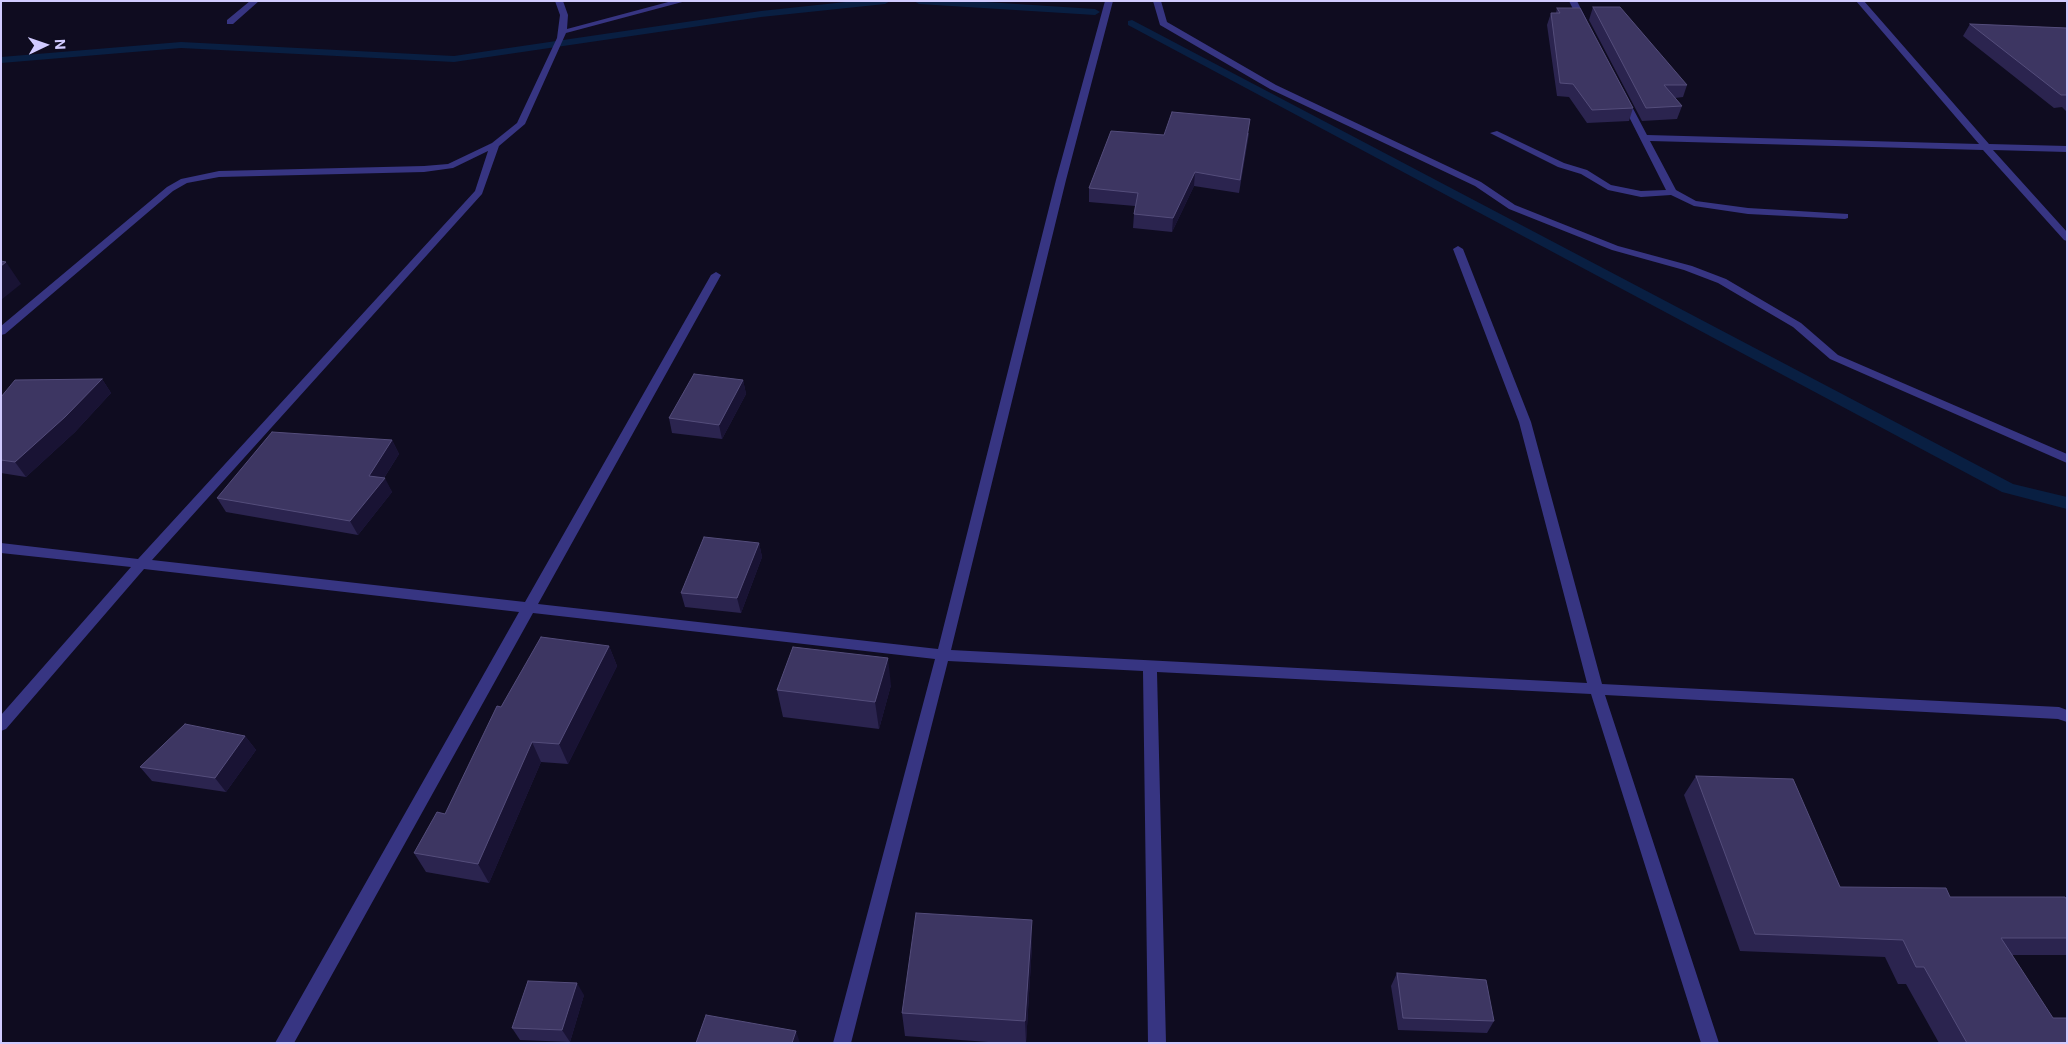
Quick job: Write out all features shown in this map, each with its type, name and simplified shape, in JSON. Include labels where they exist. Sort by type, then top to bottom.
[{"type":"street","points":[[230,22],[255,1]]},
{"type":"street","points":[[1,332],[170,189],[184,181],[219,174],[442,167],[450,166],[494,145],[521,124],[562,35],[564,15],[559,1]]},
{"type":"street","points":[[562,35],[682,1]]},
{"type":"street","points":[[842,1043],[943,655],[1060,180],[1109,1]]},
{"type":"street","points":[[1157,1],[1162,23],[1273,87],[1478,184],[1512,207],[1615,248],[1688,268],[1722,281],[1797,325],[1834,357],[2067,459]]},
{"type":"street","points":[[1573,1],[1586,27]]},
{"type":"street","points":[[1860,1],[2067,238]]},
{"type":"street","points":[[1622,95],[1672,192]]},
{"type":"street","points":[[1494,133],[1561,165],[1584,172],[1608,187],[1641,194],[1672,192],[1694,203],[1739,210],[1797,215],[1846,216]]},
{"type":"street","points":[[1644,138],[2067,149]]},
{"type":"street","points":[[1,725],[141,564],[479,192],[494,145]]},
{"type":"street","points":[[1458,249],[1525,422],[1596,689],[1710,1043]]},
{"type":"street","points":[[284,1043],[716,275]]},
{"type":"street","points":[[1,548],[943,655],[1596,689],[2064,718]]},
{"type":"street","points":[[1150,666],[1157,1043]]},
{"type":"building","points":[[1593,7],[1620,7],[1687,85],[1664,85],[1682,106],[1646,108]]},
{"type":"building","points":[[1557,8],[1580,8],[1633,108],[1592,110],[1573,84],[1560,83],[1551,13],[1560,13]]},
{"type":"building","points":[[1970,24],[2067,28],[2067,95],[2061,95]]},
{"type":"building","points":[[1172,112],[1250,119],[1240,180],[1195,172],[1173,218],[1134,214],[1138,193],[1089,188],[1111,131],[1164,135]]},
{"type":"building","points":[[694,374],[743,380],[719,425],[669,418]]},
{"type":"building","points":[[102,379],[65,417],[15,462],[1,460],[1,397],[15,380]]},
{"type":"building","points":[[272,432],[392,440],[369,476],[385,478],[350,521],[217,498]]},
{"type":"building","points":[[704,537],[759,543],[737,598],[681,593]]},
{"type":"building","points":[[541,637],[609,646],[559,744],[532,742],[478,864],[414,853],[437,812],[445,814],[497,706],[501,707]]},
{"type":"building","points":[[793,647],[888,658],[875,702],[777,690]]},
{"type":"building","points":[[185,724],[245,736],[215,778],[140,767]]},
{"type":"building","points":[[1696,776],[1793,779],[1840,887],[1946,888],[1950,897],[2065,897],[2067,900],[2067,938],[2001,938],[2053,1018],[2067,1018],[2067,1043],[1967,1043],[1924,967],[1916,967],[1903,940],[1755,934]]},
{"type":"building","points":[[916,913],[1032,920],[1025,1021],[902,1013]]},
{"type":"building","points":[[1397,973],[1486,980],[1494,1021],[1403,1018]]},
{"type":"building","points":[[528,981],[577,983],[562,1030],[512,1028]]},
{"type":"building","points":[[706,1015],[796,1031],[792,1043],[696,1043]]},
{"type":"waterway","points":[[1,60],[181,45],[454,59],[761,14],[885,1]]},
{"type":"waterway","points":[[919,1],[1095,12]]},
{"type":"waterway","points":[[1132,23],[2008,488],[2067,503]]}]
